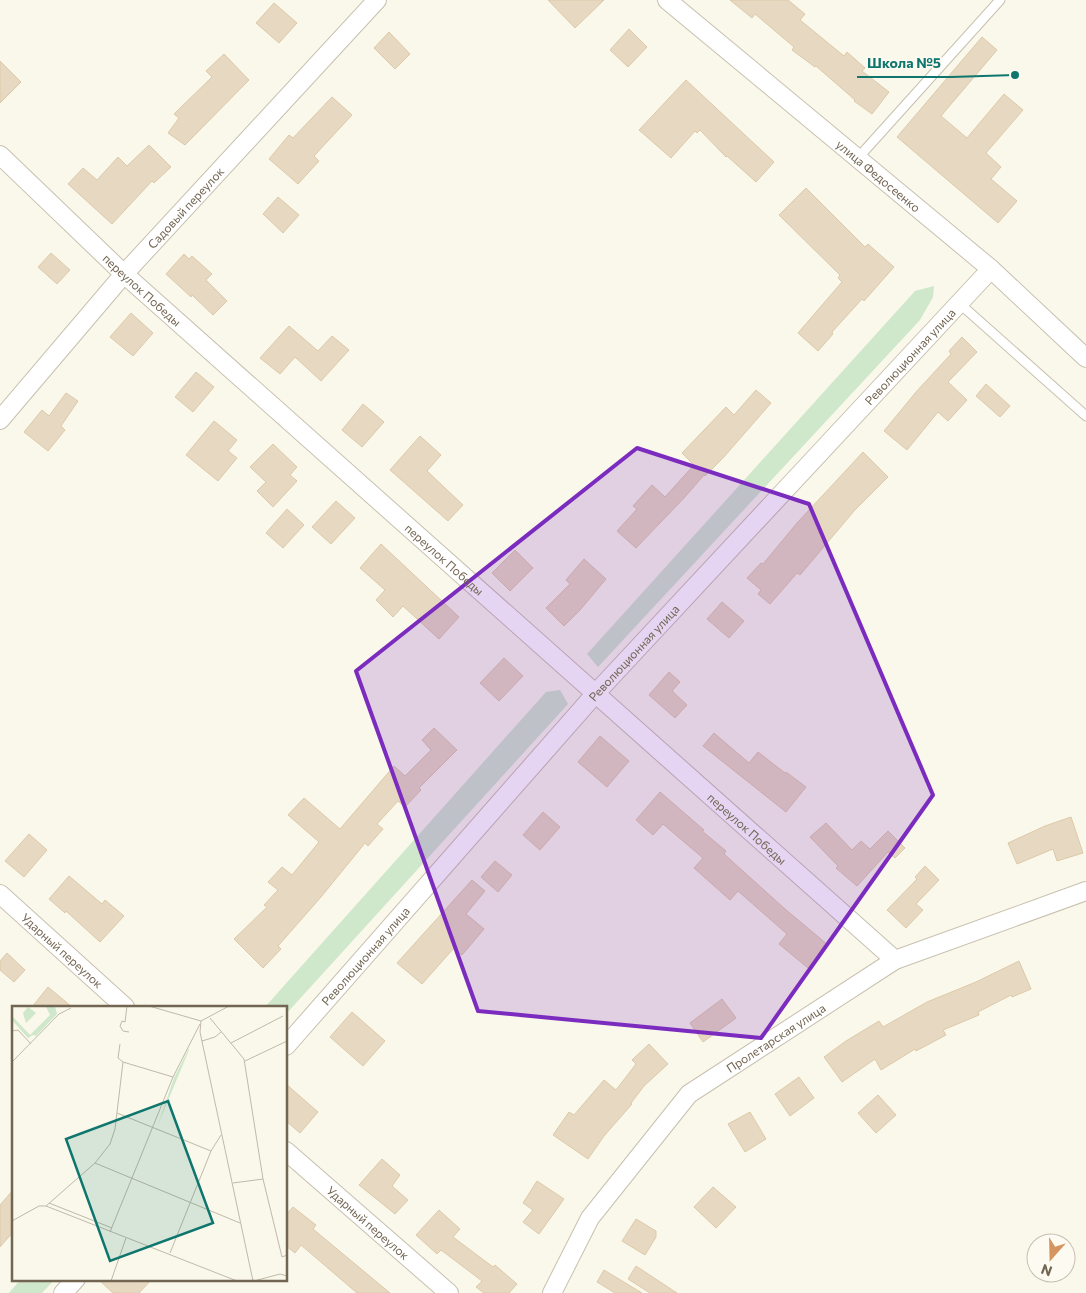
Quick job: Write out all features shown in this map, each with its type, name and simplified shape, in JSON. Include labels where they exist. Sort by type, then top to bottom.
[{"type":"street","name":"Садовый переулок","points":[[0,420],[124,274],[377,0]]},
{"type":"street","name":"улица Федосеенко","points":[[667,0],[990,269],[1086,358]]},
{"type":"street","name":"переулок Победы","points":[[0,155],[124,274],[895,960]]},
{"type":"street","name":"Революционная улица","points":[[288,1044],[596,693],[990,269]]},
{"type":"street","name":"Пролетарская улица","points":[[552,1293],[590,1218],[689,1094],[895,960],[1086,891]]},
{"type":"street","name":"Ударный переулок","points":[[0,894],[124,1006]]},
{"type":"street","name":"Ударный переулок","points":[[288,1153],[449,1293]]},
{"type":"street","points":[[63,1293],[75,1280]]},
{"type":"lane","points":[[857,159],[1000,0]]},
{"type":"lane","points":[[958,303],[1086,416]]},
{"type":"highlighted area","points":[[637,448],[809,504],[933,795],[761,1038],[478,1011],[356,671]]},
{"type":"green space","points":[[934,286],[933,297],[920,320],[598,667],[587,654],[915,291]]},
{"type":"green space","points":[[560,690],[568,704],[288,1012],[288,1006],[266,1006],[546,692]]},
{"type":"green space","points":[[20,1280],[54,1280],[42,1293],[9,1293]]},
{"type":"building","points":[[548,0],[604,0],[575,28]]},
{"type":"building","points":[[730,0],[788,0],[805,14],[800,20],[844,56],[847,52],[865,68],[862,71],[889,92],[872,114],[854,101],[816,66],[792,50],[794,47],[755,14],[752,18]]},
{"type":"building","points":[[274,3],[297,23],[279,43],[256,23]]},
{"type":"building","points":[[629,29],[647,47],[628,67],[610,50]]},
{"type":"building","points":[[389,32],[410,54],[395,69],[374,48]]},
{"type":"building","points":[[982,37],[997,50],[941,116],[967,138],[1004,94],[1023,110],[986,153],[1001,167],[991,179],[1017,201],[998,223],[897,137]]},
{"type":"building","points":[[224,54],[249,80],[185,145],[168,133],[179,118],[174,114],[212,77],[206,71]]},
{"type":"building","points":[[0,61],[21,82],[0,103]]},
{"type":"building","points":[[686,80],[774,162],[756,182],[726,157],[700,130],[697,133],[695,131],[671,158],[639,130]]},
{"type":"building","points":[[332,97],[352,115],[314,156],[319,161],[298,184],[269,159],[289,135],[293,138]]},
{"type":"building","points":[[149,145],[171,167],[154,183],[152,181],[112,224],[68,184],[83,168],[97,180],[118,157],[127,166]]},
{"type":"building","points":[[806,188],[865,247],[868,244],[894,267],[864,301],[862,299],[832,332],[833,334],[818,351],[798,333],[842,282],[838,278],[840,275],[779,215]]},
{"type":"building","points":[[278,197],[299,215],[283,233],[263,214]]},
{"type":"building","points":[[51,253],[70,270],[57,284],[38,267]]},
{"type":"building","points":[[184,254],[189,259],[192,256],[212,274],[206,280],[227,301],[213,315],[166,274]]},
{"type":"building","points":[[131,313],[153,333],[133,356],[110,337]]},
{"type":"building","points":[[289,326],[318,351],[332,336],[349,350],[321,381],[295,357],[280,374],[260,358]]},
{"type":"building","points":[[962,337],[977,352],[948,382],[967,400],[948,421],[938,412],[907,450],[884,431],[951,354],[949,351]]},
{"type":"building","points":[[196,372],[214,387],[193,412],[175,397]]},
{"type":"building","points":[[986,384],[1010,406],[1000,417],[976,396]]},
{"type":"building","points":[[756,390],[771,403],[723,458],[704,475],[636,548],[617,531],[637,509],[633,506],[652,485],[665,497],[694,465],[682,453],[726,407],[734,415]]},
{"type":"building","points":[[66,393],[78,401],[61,426],[65,430],[48,451],[24,432],[42,410],[49,416]]},
{"type":"building","points":[[363,404],[384,422],[362,447],[342,430]]},
{"type":"building","points":[[214,421],[237,440],[228,451],[237,458],[218,481],[186,455]]},
{"type":"building","points":[[420,436],[441,455],[427,471],[463,505],[448,521],[390,470]]},
{"type":"building","points":[[273,444],[297,467],[290,475],[297,481],[273,507],[257,491],[266,482],[250,467]]},
{"type":"building","points":[[863,452],[888,477],[854,511],[800,575],[797,573],[770,604],[758,594],[761,590],[747,578],[761,563],[763,564],[797,523]]},
{"type":"building","points":[[336,501],[355,518],[331,544],[312,527]]},
{"type":"building","points":[[287,509],[304,525],[283,548],[266,533]]},
{"type":"building","points":[[381,544],[459,617],[439,639],[403,606],[393,617],[376,600],[385,590],[360,568]]},
{"type":"building","points":[[515,550],[533,568],[510,591],[492,573]]},
{"type":"building","points":[[584,559],[606,579],[564,626],[546,608],[570,584],[566,580]]},
{"type":"building","points":[[722,602],[744,621],[729,638],[707,619]]},
{"type":"building","points":[[504,658],[523,676],[499,701],[480,683]]},
{"type":"building","points":[[669,672],[680,682],[672,691],[687,705],[675,718],[649,695]]},
{"type":"building","points":[[434,728],[457,750],[419,788],[421,790],[405,807],[398,801],[377,824],[383,829],[368,846],[365,843],[278,946],[281,949],[263,968],[234,939],[267,907],[264,905],[278,890],[268,882],[282,867],[292,875],[319,842],[288,815],[304,798],[340,829],[394,766],[405,776],[431,750],[422,740]]},
{"type":"building","points":[[714,733],[749,763],[758,752],[806,787],[786,812],[703,746]]},
{"type":"building","points":[[600,736],[629,761],[607,787],[578,762]]},
{"type":"building","points":[[660,792],[726,851],[724,854],[828,945],[808,968],[779,944],[787,934],[738,891],[730,900],[694,868],[703,858],[663,824],[653,835],[636,820]]},
{"type":"building","points":[[543,812],[560,827],[540,850],[523,835]]},
{"type":"building","points":[[1071,817],[1083,853],[1057,861],[1053,849],[1017,864],[1008,843],[1045,826]]},
{"type":"building","points":[[826,823],[852,850],[861,841],[870,849],[888,831],[905,848],[895,858],[888,852],[857,886],[836,868],[838,866],[810,837]]},
{"type":"building","points":[[29,834],[47,850],[24,877],[5,861]]},
{"type":"building","points":[[495,861],[512,875],[498,892],[481,877]]},
{"type":"building","points":[[925,866],[939,880],[916,904],[923,910],[906,928],[887,910],[917,879],[915,877]]},
{"type":"building","points":[[69,876],[102,904],[105,900],[124,916],[100,942],[66,911],[65,913],[49,899]]},
{"type":"building","points":[[472,880],[485,891],[466,914],[484,929],[462,955],[454,948],[422,984],[397,963]]},
{"type":"building","points":[[7,953],[25,970],[14,982],[0,970],[0,961]]},
{"type":"building","points":[[1019,961],[1031,989],[1012,997],[1011,995],[978,1012],[979,1015],[943,1030],[946,1035],[916,1051],[915,1049],[881,1070],[875,1059],[842,1082],[824,1057],[879,1021],[883,1027],[927,1002],[976,982]]},
{"type":"building","points":[[48,987],[71,1006],[33,1006]]},
{"type":"building","points":[[722,999],[736,1018],[703,1042],[690,1023]]},
{"type":"building","points":[[352,1012],[385,1041],[363,1066],[330,1037]]},
{"type":"building","points":[[649,1044],[668,1064],[644,1086],[588,1159],[553,1135],[569,1112],[574,1115],[604,1080],[616,1090],[636,1064],[632,1060]]},
{"type":"building","points":[[799,1077],[814,1098],[790,1116],[775,1094]]},
{"type":"building","points":[[288,1086],[318,1112],[300,1133],[288,1123]]},
{"type":"building","points":[[878,1095],[896,1115],[876,1133],[858,1113]]},
{"type":"building","points":[[750,1112],[766,1139],[745,1152],[728,1124]]},
{"type":"building","points":[[382,1159],[400,1175],[392,1186],[408,1200],[395,1214],[359,1185]]},
{"type":"building","points":[[537,1181],[564,1199],[539,1234],[523,1222],[533,1210],[523,1203]]},
{"type":"building","points":[[713,1187],[736,1207],[716,1228],[694,1207]]},
{"type":"building","points":[[12,1191],[12,1233],[0,1247],[0,1205]]},
{"type":"building","points":[[293,1207],[316,1225],[313,1229],[390,1293],[357,1293],[301,1245],[295,1253],[288,1248],[288,1213]]},
{"type":"building","points":[[439,1210],[460,1229],[453,1237],[493,1267],[495,1265],[517,1284],[509,1293],[484,1293],[476,1287],[482,1281],[441,1250],[437,1254],[416,1235]]},
{"type":"building","points":[[636,1219],[656,1231],[656,1237],[645,1255],[622,1241]]},
{"type":"building","points":[[636,1266],[677,1293],[650,1293],[628,1279]]},
{"type":"building","points":[[604,1270],[642,1293],[615,1293],[597,1282]]},
{"type":"building","points":[[99,1280],[151,1280],[139,1293],[113,1293]]},
{"type":"place","name":"Школа №5","points":[[1015,75]]}]
